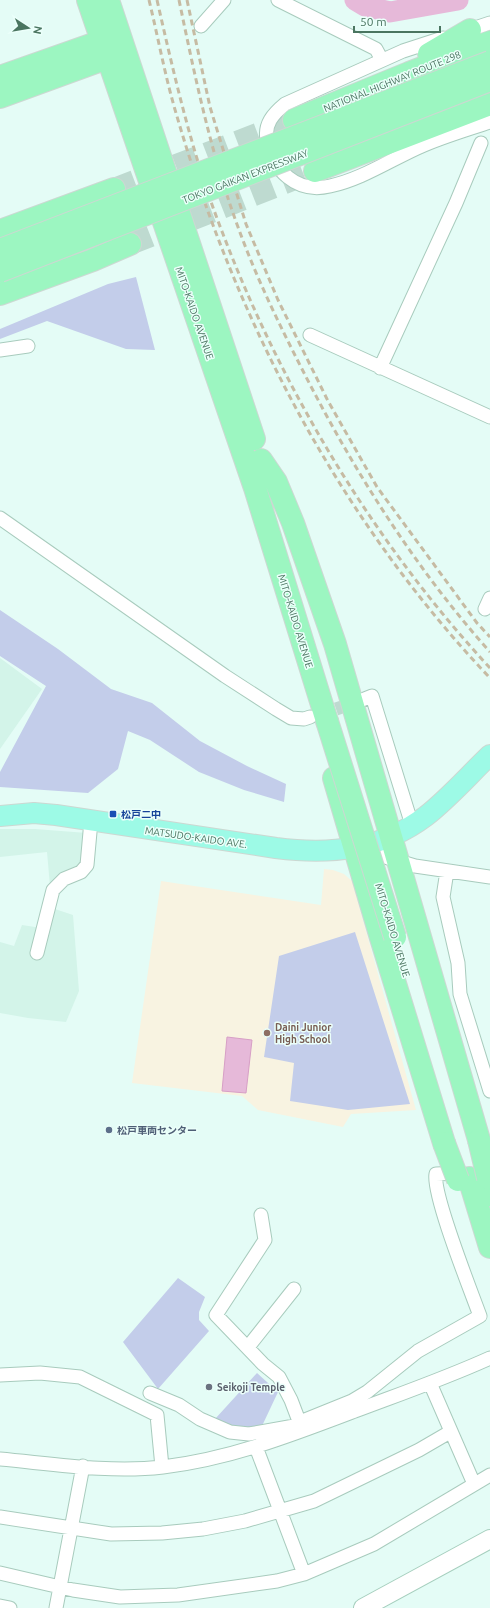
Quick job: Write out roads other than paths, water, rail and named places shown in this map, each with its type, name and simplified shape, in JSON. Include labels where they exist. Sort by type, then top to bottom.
[{"type":"highway","name":"MITO-KAIDO AVENUE","points":[[88,0],[110,48],[200,272],[260,460],[326,718]]},
{"type":"highway","name":"MITO-KAIDO AVENUE","points":[[108,0],[110,48],[255,488],[326,718],[400,935],[468,1142]]},
{"type":"highway","name":"NATIONAL HIGHWAY ROUTE 298","points":[[294,120],[409,72],[431,52],[484,30]]},
{"type":"highway","points":[[0,77],[110,48]]},
{"type":"highway","points":[[0,97],[110,48]]},
{"type":"highway","name":"TOKYO GAIKAN EXPRESSWAY","points":[[0,250],[490,62]]},
{"type":"highway","name":"TOKYO GAIKAN EXPRESSWAY","points":[[0,271],[490,80]]},
{"type":"highway","points":[[315,171],[490,104]]},
{"type":"highway","points":[[0,231],[114,189]]},
{"type":"highway","points":[[0,221],[64,207]]},
{"type":"highway","points":[[0,305],[93,260],[130,244]]},
{"type":"highway","points":[[0,294],[93,260]]},
{"type":"highway","points":[[260,460],[276,482],[293,522],[334,644],[391,837],[468,1142],[479,1180],[467,1200],[485,1212],[490,1247]]},
{"type":"highway","points":[[255,488],[258,528],[354,848],[468,1142],[479,1180]]},
{"type":"main road","name":"MATSUDO-KAIDO AVE.","points":[[0,816],[34,813],[92,820],[302,851],[329,852],[354,848],[391,837],[412,825],[438,806],[490,755]]},
{"type":"street","points":[[201,26],[224,0]]},
{"type":"street","points":[[278,0],[376,49],[382,60]]},
{"type":"street","points":[[484,30],[403,51],[285,104],[274,113],[268,123],[267,137],[270,152],[278,168],[292,181],[316,187],[328,187],[344,182],[424,144],[490,122]]},
{"type":"street","points":[[380,368],[456,203],[481,144]]},
{"type":"street","points":[[310,335],[490,417]]},
{"type":"street","points":[[0,350],[28,346]]},
{"type":"street","points":[[0,518],[225,676],[276,709],[291,718],[326,718]]},
{"type":"street","points":[[357,702],[372,696],[412,825]]},
{"type":"street","points":[[37,953],[53,890],[64,879],[81,872],[87,865],[92,820]]},
{"type":"street","points":[[354,848],[398,862],[490,877]]},
{"type":"street","points":[[447,871],[443,897],[458,963],[460,994],[490,1091]]},
{"type":"street","points":[[0,1459],[127,1468],[162,1467],[194,1462],[256,1447],[352,1401],[367,1392],[418,1351],[446,1337],[480,1316],[440,1201],[435,1181],[436,1174],[479,1180]]},
{"type":"street","points":[[261,1216],[265,1240],[216,1315],[263,1364],[279,1377],[291,1400],[301,1426]]},
{"type":"street","points":[[248,1347],[294,1289]]},
{"type":"street","points":[[150,1393],[167,1402],[179,1405],[200,1418],[230,1432],[249,1434],[301,1426],[430,1383],[490,1358]]},
{"type":"street","points":[[0,1375],[40,1372],[80,1377],[158,1415],[162,1467]]},
{"type":"street","points":[[430,1383],[450,1432],[474,1484]]},
{"type":"street","points":[[0,1517],[111,1534],[162,1533],[203,1529],[245,1521],[314,1501],[419,1450],[450,1432]]},
{"type":"street","points":[[256,1447],[304,1574]]},
{"type":"street","points":[[56,1608],[83,1466]]},
{"type":"street","points":[[0,1573],[60,1587],[120,1597],[178,1595],[277,1581],[304,1574],[374,1544],[490,1475]]},
{"type":"street","points":[[363,1608],[490,1539]]},
{"type":"street","points":[[0,1606],[10,1608]]},
{"type":"waterway","points":[[355,0],[365,6],[390,12],[458,0]]},
{"type":"tunnel","points":[[114,189],[294,120]]},
{"type":"tunnel","points":[[130,244],[315,171]]},
{"type":"tunnel","points":[[318,715],[357,702]]},
{"type":"railway","points":[[149,0],[172,99],[201,191],[229,267],[262,342],[299,414],[341,485],[386,552],[436,617],[490,678]]},
{"type":"railway","points":[[157,0],[178,89],[212,205],[247,293],[274,351],[304,408],[336,463],[371,518],[408,570],[448,620],[490,668]]},
{"type":"railway","points":[[179,0],[212,143],[228,199],[245,246],[277,318],[303,371],[365,482],[411,553],[436,587],[490,652]]},
{"type":"railway","points":[[187,0],[210,107],[246,224],[278,300],[328,401],[377,487],[477,623],[490,637]]},
{"type":"place","name":"松戸二中","points":[[113,814]]},
{"type":"place","name":"Daini Junior High School","points":[[267,1033]]},
{"type":"place","name":"松戸車両センター","points":[[109,1130]]},
{"type":"place","name":"Seikoji Temple","points":[[209,1387]]}]
